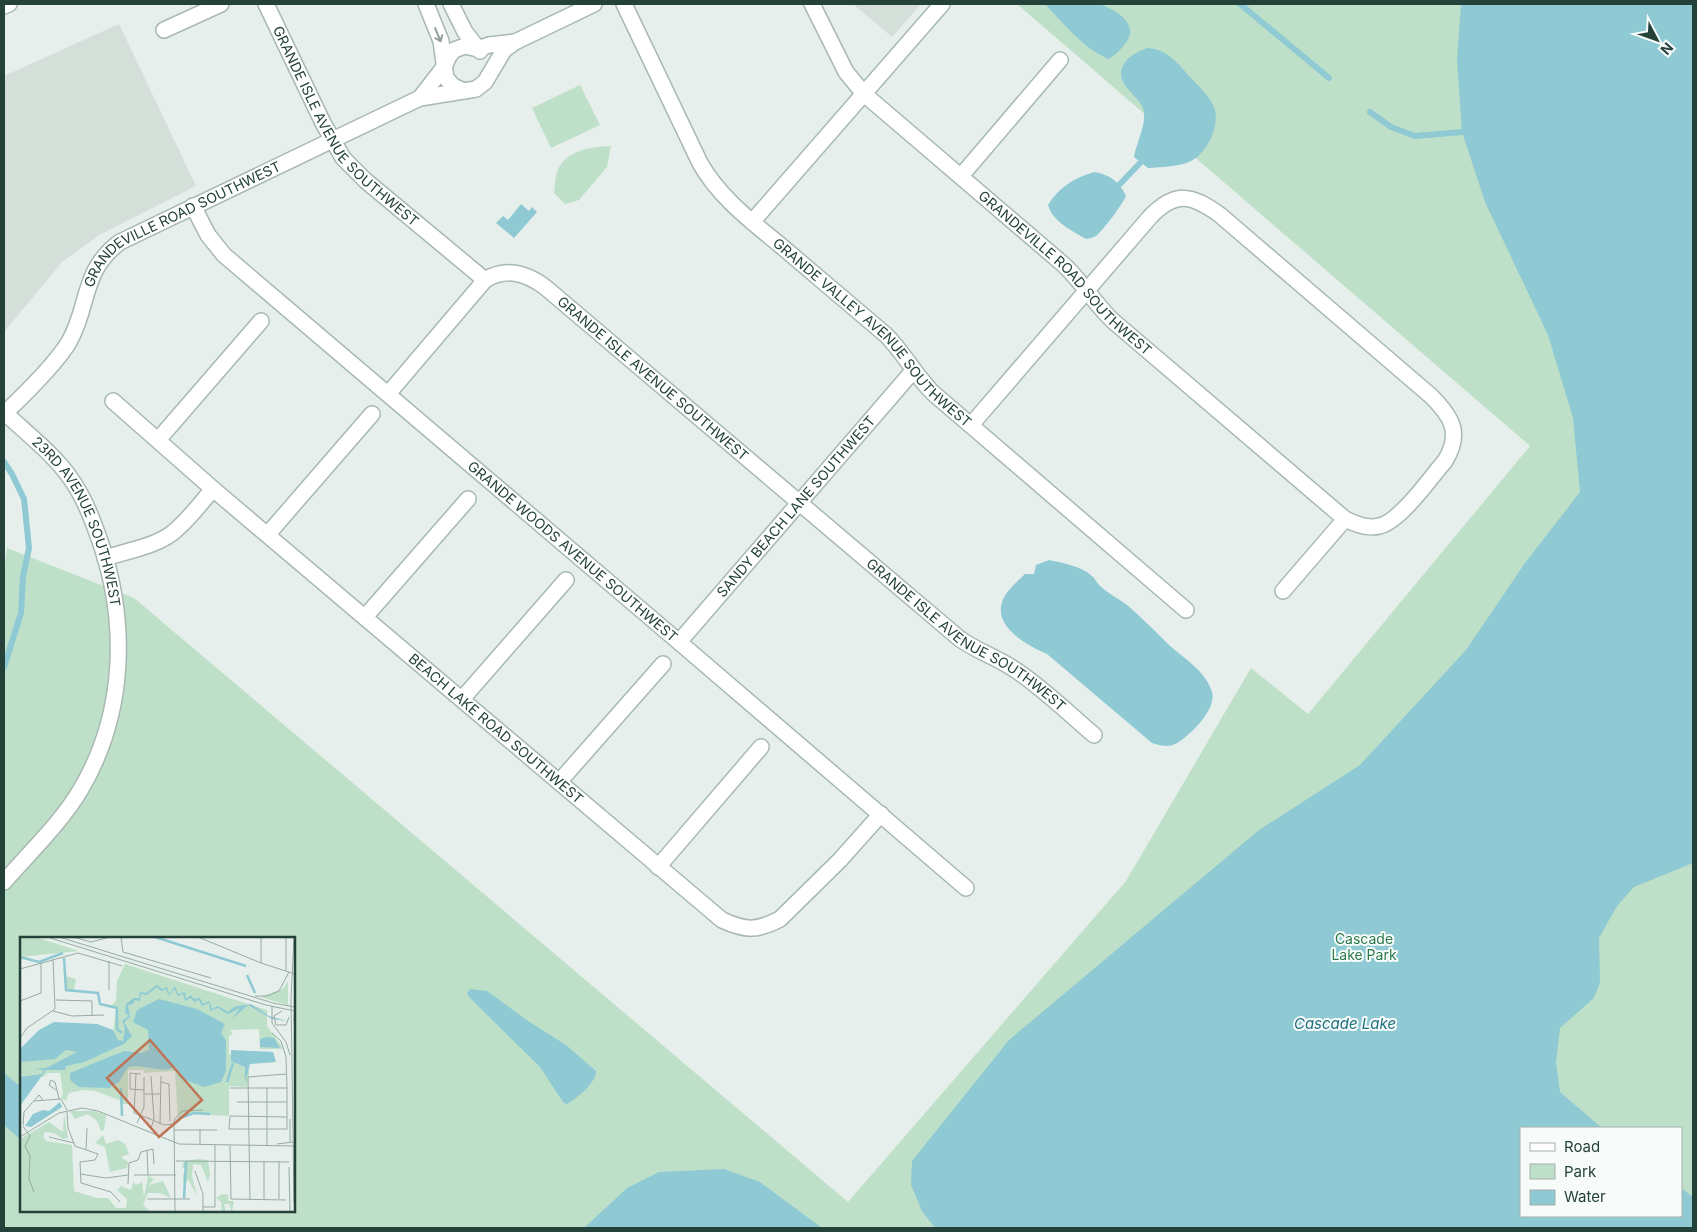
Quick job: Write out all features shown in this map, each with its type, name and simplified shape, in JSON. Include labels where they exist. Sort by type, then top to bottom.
[{"type":"street","points":[[4,6],[9,4]]},
{"type":"street","points":[[164,30],[221,4]]},
{"type":"street","name":"GRANDE ISLE AVENUE SOUTHWEST","points":[[266,4],[332,141],[343,158],[366,181],[485,280],[498,274],[515,273],[526,275],[545,287],[960,639],[1026,677],[1094,736]]},
{"type":"street","points":[[426,4],[441,42],[444,72],[449,82],[458,90],[464,91]]},
{"type":"street","points":[[452,4],[465,32],[487,60],[488,78]]},
{"type":"street","name":"GRANDEVILLE ROAD SOUTHWEST","points":[[4,413],[65,349],[74,330],[95,270],[104,255],[129,237],[420,98],[470,91],[481,86],[488,78],[504,50],[515,42],[594,4]]},
{"type":"street","name":"GRANDE VALLEY AVENUE SOUTHWEST","points":[[624,4],[706,176],[718,191],[886,335],[902,352],[913,371],[933,393],[1186,610]]},
{"type":"street","name":"GRANDEVILLE ROAD SOUTHWEST","points":[[812,4],[846,72],[864,94],[1064,265],[1113,321],[1345,519]]},
{"type":"street","points":[[752,222],[942,4]]},
{"type":"street","name":"GRANDEVILLE ROAD SOUTHWEST","points":[[420,98],[444,67],[454,50],[465,46],[478,49],[489,45],[515,42]]},
{"type":"street","points":[[961,176],[1060,60]]},
{"type":"street","points":[[971,425],[1159,207],[1179,197],[1199,201],[1220,215],[1431,396],[1450,417],[1454,428],[1451,452],[1399,515],[1379,526],[1356,524],[1345,519],[1283,591]]},
{"type":"street","name":"GRANDE WOODS AVENUE SOUTHWEST","points":[[193,206],[208,235],[224,256],[966,888]]},
{"type":"street","points":[[388,394],[485,280]]},
{"type":"street","points":[[158,440],[262,321]]},
{"type":"street","name":"SANDY BEACH LANE SOUTHWEST","points":[[679,642],[913,371]]},
{"type":"street","name":"BEACH LAKE ROAD SOUTHWEST","points":[[113,401],[213,489],[722,920],[746,929],[757,928],[768,925],[788,912],[840,860],[881,814]]},
{"type":"street","name":"23RD AVENUE SOUTHWEST","points":[[4,413],[54,459],[71,479],[90,513],[115,594],[120,649],[117,680],[106,738],[92,767],[81,789],[68,808],[4,882]]},
{"type":"street","points":[[268,534],[372,414]]},
{"type":"street","points":[[105,558],[153,543],[170,534],[191,515],[213,489]]},
{"type":"street","points":[[365,617],[468,500]]},
{"type":"street","points":[[462,700],[566,580]]},
{"type":"street","points":[[559,782],[663,664]]},
{"type":"street","points":[[658,866],[760,747]]},
{"type":"shaded area","points":[[853,4],[921,4],[892,37]]},
{"type":"shaded area","points":[[119,24],[196,186],[99,235],[62,262],[4,332],[4,76]]},
{"type":"green space","name":"Cascade Lake Park","points":[[1017,4],[1693,4],[1693,1228],[4,1228],[4,574],[7,548],[134,598],[848,1202],[1126,881],[1251,668],[1308,714],[1530,446]]},
{"type":"green space","points":[[580,85],[600,125],[551,148],[532,108]]},
{"type":"green space","points":[[611,146],[607,167],[579,200],[565,204],[554,193],[557,172],[563,162],[581,150]]},
{"type":"water","points":[[1045,4],[1099,4],[1113,10],[1125,19],[1129,25],[1129,37],[1119,51],[1108,59],[1082,42]]},
{"type":"water","name":"Cascade Lake","points":[[1461,4],[1693,4],[1693,863],[1634,887],[1617,906],[1599,938],[1600,982],[1594,998],[1560,1028],[1556,1063],[1560,1092],[1601,1127],[1520,1127],[1520,1217],[1682,1217],[1682,1189],[1693,1197],[1693,1228],[935,1228],[922,1211],[911,1185],[912,1161],[1009,1040],[1259,830],[1360,765],[1466,650],[1525,563],[1580,492],[1573,418],[1548,335],[1485,202],[1462,132],[1457,60]]},
{"type":"water","points":[[1147,48],[1160,51],[1172,58],[1204,91],[1214,107],[1216,122],[1207,146],[1196,158],[1184,164],[1148,168],[1134,157],[1143,126],[1144,114],[1140,103],[1121,78],[1121,72],[1127,60]]},
{"type":"water","points":[[1094,172],[1113,180],[1121,187],[1126,196],[1100,232],[1095,237],[1086,239],[1058,221],[1048,205],[1067,184]]},
{"type":"water","points":[[521,204],[529,211],[532,207],[537,212],[514,238],[496,223],[503,216],[508,220]]},
{"type":"water","points":[[1049,560],[1072,565],[1088,573],[1102,588],[1124,602],[1172,648],[1199,670],[1209,684],[1213,697],[1212,703],[1202,720],[1180,741],[1168,746],[1152,743],[1047,654],[1027,644],[1009,630],[1003,621],[1001,612],[1002,601],[1009,590],[1025,574],[1034,574],[1036,565]]},
{"type":"water","points":[[470,989],[487,991],[528,1021],[566,1045],[596,1071],[590,1085],[571,1102],[567,1104],[563,1102],[540,1067],[469,997],[467,993]]},
{"type":"water","points":[[4,1073],[20,1086],[20,1139],[4,1125]]},
{"type":"water","points":[[724,1169],[760,1182],[822,1228],[584,1228],[627,1188],[659,1172]]},
{"type":"waterway","points":[[1240,4],[1329,78]]},
{"type":"waterway","points":[[1370,112],[1391,127],[1415,136],[1462,132]]},
{"type":"waterway","points":[[1119,185],[1141,162]]},
{"type":"waterway","points":[[4,462],[24,499],[29,548],[23,576],[21,613],[4,667]]}]
